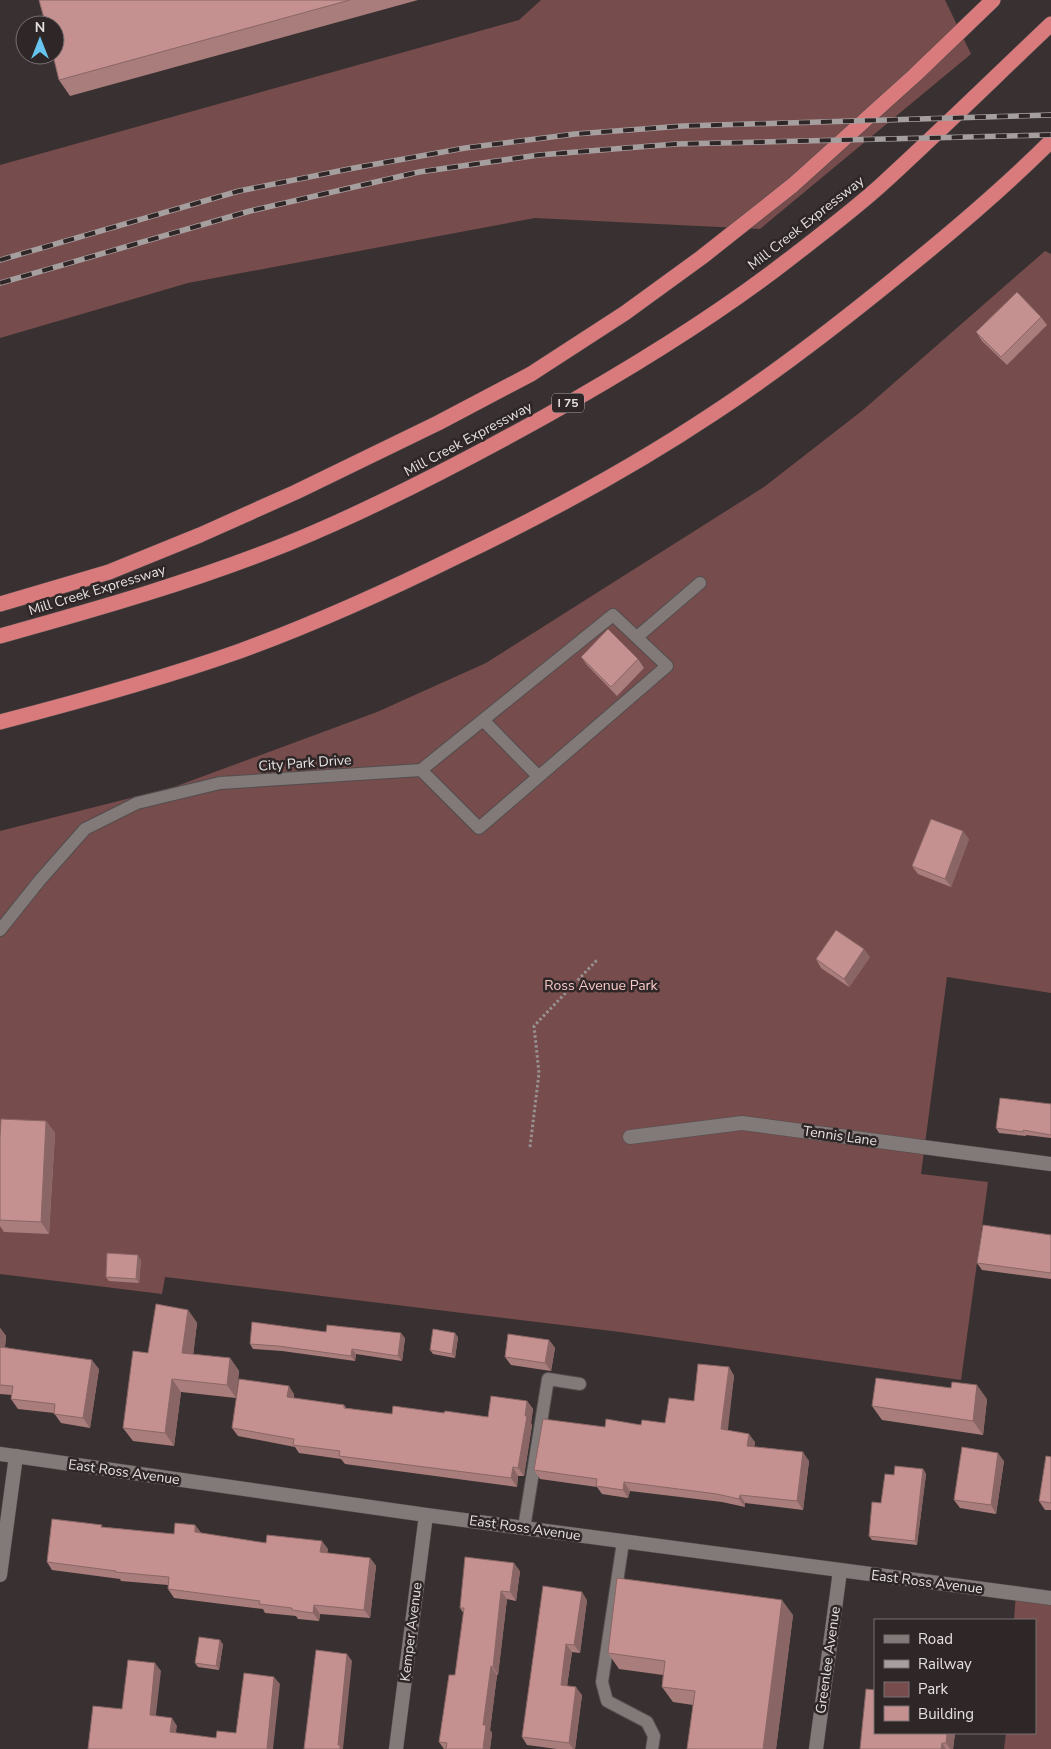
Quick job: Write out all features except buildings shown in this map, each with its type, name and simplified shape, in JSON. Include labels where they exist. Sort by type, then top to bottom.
[{"type":"highway","points":[[0,604],[109,572],[200,535],[296,492],[429,428],[531,374],[633,307],[702,257],[793,185],[915,75],[993,0]]},
{"type":"highway","name":"Mill Creek Expressway","points":[[0,636],[173,585],[288,543],[379,504],[477,455],[593,389],[711,316],[787,261],[878,188],[1051,24]]},
{"type":"highway","points":[[0,722],[125,689],[240,651],[418,576],[533,520],[639,460],[714,414],[786,362],[964,222],[1048,146]]},
{"type":"street","name":"Tennis Lane","points":[[630,1137],[742,1123],[1051,1164]]},
{"type":"street","name":"East Ross Avenue","points":[[0,1454],[623,1542],[1051,1598]]},
{"type":"street","points":[[0,1575],[16,1456]]},
{"type":"street","name":"Kemper Avenue","points":[[396,1749],[426,1515]]},
{"type":"street","name":"Greenlee Avenue","points":[[816,1749],[840,1571]]},
{"type":"lane","points":[[637,638],[700,583]]},
{"type":"lane","points":[[613,615],[637,638],[667,666],[479,828],[421,770],[613,615]]},
{"type":"lane","points":[[483,720],[538,776]]},
{"type":"lane","name":"City Park Drive","points":[[0,930],[40,880],[85,829],[137,803],[220,784],[421,770]]},
{"type":"lane","points":[[524,1528],[548,1379],[580,1384]]},
{"type":"lane","points":[[623,1542],[602,1682],[607,1701],[647,1722],[654,1736],[652,1749]]},
{"type":"path","points":[[530,1147],[539,1073],[534,1026],[597,960]]},
{"type":"green space","points":[[541,0],[945,0],[971,54],[760,229],[535,218],[188,283],[0,338],[0,165],[519,20]]},
{"type":"green space","name":"Ross Avenue Park","points":[[1045,251],[1051,254],[1051,993],[947,977],[921,1174],[988,1182],[961,1380],[620,1332],[165,1277],[162,1294],[0,1274],[0,831],[174,787],[377,712],[486,663],[764,487],[863,410]]},
{"type":"green space","points":[[1016,1593],[1051,1598],[1051,1749],[1004,1749],[1006,1734],[1036,1734],[1036,1619],[1014,1619]]},
{"type":"railway","points":[[0,260],[239,191],[465,148],[575,134],[683,126],[1051,115]]},
{"type":"railway","points":[[0,283],[250,211],[419,172],[539,155],[676,144],[1051,135]]}]
